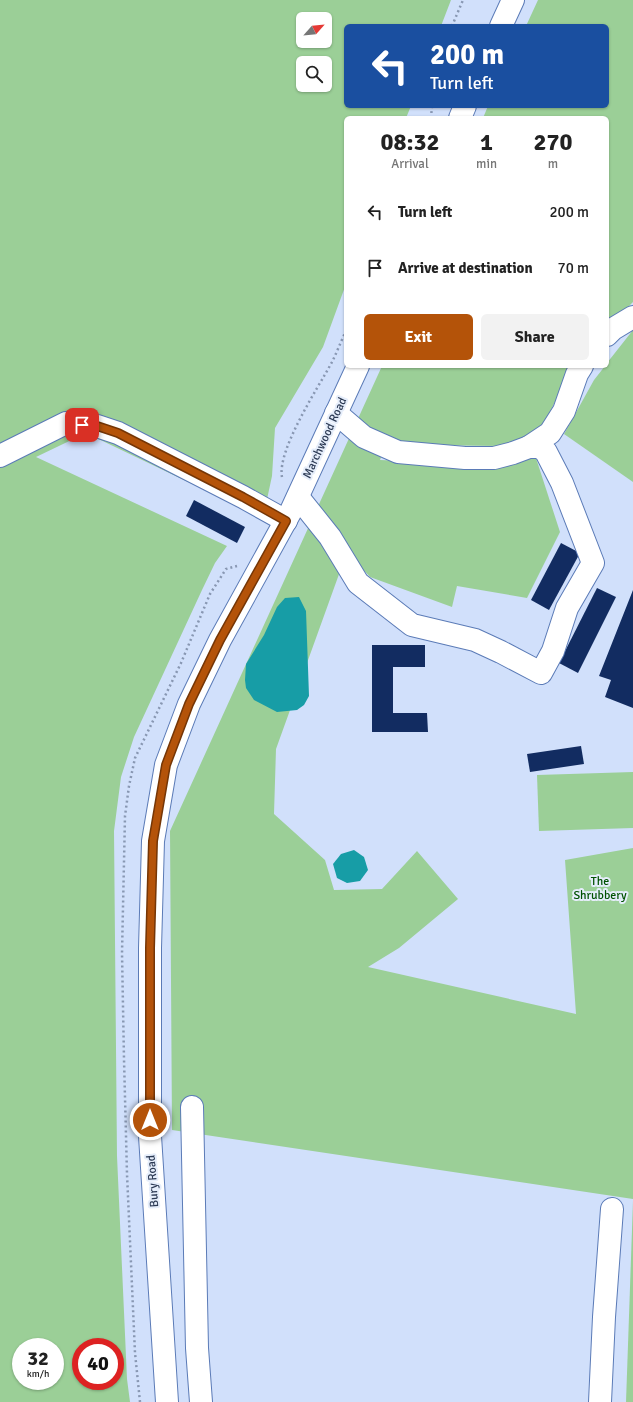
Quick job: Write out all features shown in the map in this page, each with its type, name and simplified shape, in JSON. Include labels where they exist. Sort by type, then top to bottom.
[{"type":"street","points":[[502,24],[513,0]]},
{"type":"street","points":[[609,333],[633,317]]},
{"type":"street","name":"Marchwood Road","points":[[292,510],[357,368]]},
{"type":"street","points":[[336,413],[364,437],[398,452],[465,458],[494,458],[529,447],[550,433],[564,411],[581,368]]},
{"type":"street","points":[[0,456],[66,423],[97,426],[118,433],[243,497],[292,510],[330,537],[358,583],[412,625],[475,640],[541,673],[553,651],[567,608],[593,563],[562,483],[546,452],[540,447],[529,447]]},
{"type":"street","name":"Bury Road","points":[[167,1402],[150,1136],[150,948],[153,841],[166,765],[189,704],[220,640],[292,510]]},
{"type":"street","points":[[192,1107],[197,1348],[201,1402]]},
{"type":"street","points":[[600,1402],[604,1317],[612,1209]]},
{"type":"path","points":[[453,24],[463,0]]},
{"type":"path","points":[[282,478],[280,470],[284,453],[307,406],[332,362],[344,335]]},
{"type":"path","points":[[140,1402],[135,1353],[127,1174],[124,1059],[122,953],[126,809],[135,758],[181,663],[210,594],[226,569],[240,565]]},
{"type":"green space","points":[[0,0],[451,0],[442,24],[344,24],[344,108],[410,108],[407,116],[344,116],[344,289],[323,347],[275,428],[272,476],[263,518],[86,433],[36,457],[227,546],[215,563],[134,737],[121,777],[114,831],[117,1156],[127,1379],[130,1402],[0,1402]]},
{"type":"green space","points":[[538,0],[633,0],[633,302],[609,326],[609,116],[484,116],[487,108],[609,108],[609,24],[527,24]]},
{"type":"green space","points":[[633,330],[633,482],[564,434],[594,380],[603,368],[609,368],[609,360]]},
{"type":"green space","name":"The Shrubbery","points":[[381,368],[575,368],[564,383],[538,437],[499,446],[416,445],[387,441],[380,460],[426,462],[535,455],[560,532],[527,598],[457,586],[452,607],[370,577],[347,552],[276,749],[274,814],[325,860],[334,890],[382,889],[417,851],[458,899],[399,948],[368,967],[576,1014],[565,860],[633,848],[633,1199],[172,1130],[170,831]]},
{"type":"green space","points":[[633,772],[633,828],[539,831],[537,775]]},
{"type":"green space","points":[[633,1201],[633,1402],[626,1402]]},
{"type":"shaded area","points":[[299,597],[306,611],[309,696],[304,705],[297,710],[277,712],[254,700],[246,688],[246,664],[264,635],[277,607],[285,598]]},
{"type":"shaded area","points":[[354,850],[364,857],[368,870],[360,881],[347,883],[337,878],[333,864],[341,854]]},
{"type":"building","points":[[194,500],[245,527],[237,543],[186,516]]},
{"type":"building","points":[[561,543],[580,553],[549,610],[531,600]]},
{"type":"building","points":[[597,588],[616,597],[578,673],[559,663]]},
{"type":"building","points":[[633,590],[633,708],[605,697],[611,680],[599,676]]},
{"type":"building","points":[[372,645],[425,645],[425,667],[393,667],[393,713],[427,713],[428,732],[372,732]]},
{"type":"building","points":[[581,746],[584,764],[530,772],[527,754]]},
{"type":"route","points":[[82,425],[97,426],[118,433],[243,497],[286,521],[220,640],[189,704],[166,765],[153,841],[150,948],[150,1120]]}]
